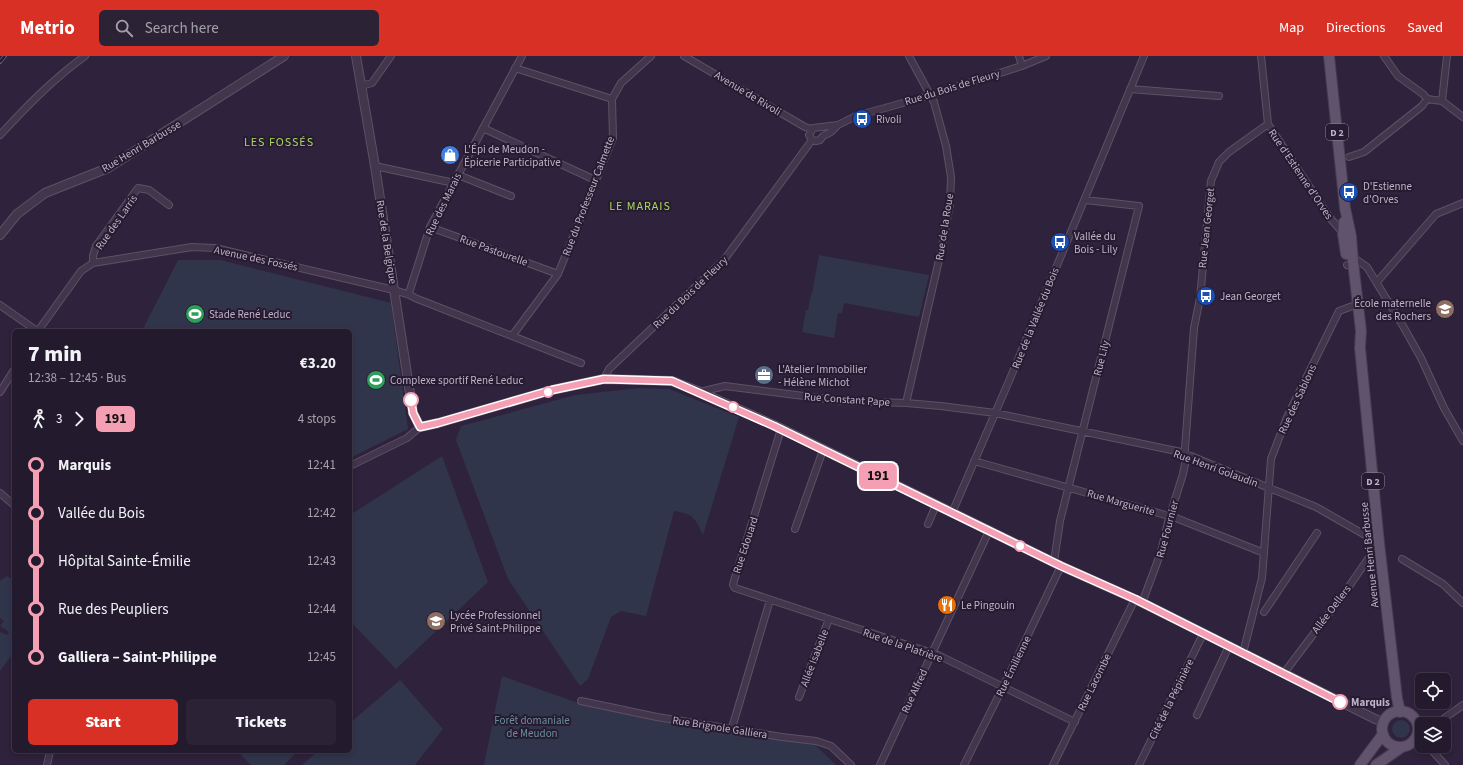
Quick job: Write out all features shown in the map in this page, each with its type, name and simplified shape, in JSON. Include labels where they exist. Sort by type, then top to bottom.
[{"type":"main road","name":"Avenue Henri Barbusse","points":[[1329,56],[1354,305],[1361,331],[1360,348],[1380,545],[1397,698],[1400,712]]},
{"type":"main road","points":[[1360,765],[1383,734],[1384,722],[1391,714],[1405,712],[1414,717],[1415,719]]},
{"type":"main road","points":[[1383,734],[1390,744],[1402,747]]},
{"type":"main road","points":[[1376,765],[1415,740]]},
{"type":"street","points":[[0,135],[32,100],[68,68],[85,56]]},
{"type":"street","name":"Rue Henri Barbusse","points":[[0,235],[17,214],[45,193],[108,168],[284,56]]},
{"type":"street","name":"Rue de la Belgique","points":[[356,56],[375,166],[413,413],[420,427]]},
{"type":"street","points":[[361,86],[372,83],[391,56]]},
{"type":"street","name":"Rue des Marais","points":[[408,293],[430,227],[522,56]]},
{"type":"street","points":[[515,68],[612,99],[621,83],[651,56]]},
{"type":"street","name":"Avenue de Rivoli","points":[[684,56],[811,130]]},
{"type":"street","name":"Rue de la Roue","points":[[906,403],[942,247],[950,204],[952,177],[946,146],[931,95],[909,56]]},
{"type":"street","points":[[1019,56],[1022,66]]},
{"type":"street","name":"Rue du Bois de Fleury","points":[[811,130],[815,128],[838,125],[856,116],[931,95],[1022,66],[1046,56]]},
{"type":"street","name":"Rue de la Vallée du Bois","points":[[952,513],[1085,200],[1144,56]]},
{"type":"street","name":"Rue d'Estienne d'Orves","points":[[1261,56],[1268,124],[1330,218],[1347,235]]},
{"type":"street","points":[[1384,56],[1398,76],[1423,94],[1427,99],[1442,101],[1463,117]]},
{"type":"street","points":[[1442,101],[1447,56]]},
{"type":"street","points":[[1130,89],[1219,96]]},
{"type":"street","name":"Rue du Professeur Calmette","points":[[512,336],[558,274],[613,138],[612,99]]},
{"type":"street","points":[[1349,157],[1364,152],[1422,106],[1427,99]]},
{"type":"street","name":"Rue Jean Georget","points":[[1186,454],[1185,448],[1194,328],[1200,298],[1211,181],[1219,162],[1229,152],[1268,124]]},
{"type":"street","name":"Rue du Bois de Fleury","points":[[604,379],[609,369],[724,260],[812,140],[818,141],[838,125]]},
{"type":"street","points":[[483,128],[595,180]]},
{"type":"street","points":[[819,128],[822,131],[823,136]]},
{"type":"street","points":[[811,130],[809,135],[812,140]]},
{"type":"street","points":[[375,166],[454,183]]},
{"type":"street","points":[[458,175],[512,196]]},
{"type":"street","name":"Rue des Larris","points":[[39,329],[81,271],[93,263],[93,256],[96,246],[138,188],[149,190],[169,205]]},
{"type":"street","name":"Rue Lily","points":[[1057,564],[1060,521],[1139,206],[1085,200]]},
{"type":"street","points":[[1377,282],[1436,214],[1463,203]]},
{"type":"street","name":"Rue Pastourelle","points":[[430,227],[558,274]]},
{"type":"street","name":"Avenue des Fossés","points":[[93,263],[192,247],[215,248],[408,293],[415,298],[581,363]]},
{"type":"street","points":[[1350,264],[1357,260],[1367,267],[1377,282],[1379,288],[1421,358],[1444,408],[1463,440]]},
{"type":"street","points":[[0,305],[35,329]]},
{"type":"street","name":"Rue des Sablons","points":[[1243,652],[1262,578],[1272,459],[1286,417],[1339,311],[1354,305]]},
{"type":"street","points":[[0,392],[12,373]]},
{"type":"street","points":[[352,465],[407,438],[420,427],[552,390],[604,379],[672,381],[700,392],[781,429],[1057,564],[1243,652],[1375,719],[1384,722]]},
{"type":"street","name":"Rue Constant Pape","points":[[700,392],[725,386],[844,401],[906,403],[995,413]]},
{"type":"street","name":"Rue Henri Golaudin","points":[[995,413],[1186,454],[1316,507],[1380,545]]},
{"type":"street","name":"Rue Edouard","points":[[770,600],[738,590],[733,585],[781,429]]},
{"type":"street","points":[[795,529],[823,450]]},
{"type":"street","name":"Rue Fournier","points":[[1138,601],[1162,552],[1170,517],[1183,474],[1186,454]]},
{"type":"street","name":"Rue Marguerite","points":[[974,461],[1170,517],[1264,553]]},
{"type":"street","points":[[0,493],[12,503]]},
{"type":"street","points":[[928,524],[936,505]]},
{"type":"street","name":"Rue Alfred","points":[[880,765],[989,531]]},
{"type":"street","points":[[1264,612],[1317,533]]},
{"type":"street","name":"Allée Oellers","points":[[1284,673],[1343,595],[1370,556],[1380,545]]},
{"type":"street","points":[[1402,559],[1443,584],[1463,603]]},
{"type":"street","name":"Rue Émilienne","points":[[964,765],[1003,687],[1057,564]]},
{"type":"street","points":[[732,728],[770,600]]},
{"type":"street","name":"Rue de la Platrière","points":[[770,600],[932,653],[1074,722]]},
{"type":"street","name":"Rue Lacombe","points":[[1053,765],[1138,601]]},
{"type":"street","name":"Allée Isabelle","points":[[799,697],[829,619]]},
{"type":"street","name":"Cité de la Pépinière","points":[[1139,765],[1203,634]]},
{"type":"street","points":[[1197,715],[1229,646]]},
{"type":"street","name":"Rue Brignole Galliera","points":[[581,701],[657,717],[782,737],[816,740],[835,748],[851,765]]},
{"type":"street","points":[[1446,717],[1463,705]]},
{"type":"street","points":[[47,765],[50,753]]},
{"type":"street","points":[[1434,753],[1445,765]]},
{"type":"green space","points":[[819,255],[929,275],[919,317],[844,303],[842,313],[838,313],[834,338],[802,332],[806,310],[808,310],[812,294]]},
{"type":"green space","name":"Complexe sportif René Leduc","points":[[178,260],[220,260],[391,303],[408,429],[352,457],[352,329],[143,329]]},
{"type":"green space","points":[[640,388],[669,389],[739,417],[703,535],[698,524],[690,515],[674,511],[646,616],[621,611],[611,617],[588,679],[580,686],[508,579],[456,440],[461,426],[575,395]]},
{"type":"green space","points":[[442,456],[488,582],[396,669],[352,623],[352,514]]},
{"type":"green space","points":[[7,576],[12,580],[12,655],[0,671],[0,632],[7,635],[9,632],[0,626],[4,621],[0,618],[0,581]]},
{"type":"green space","name":"Forêt domaniale de Meudon","points":[[502,676],[581,704],[689,727],[813,743],[836,765],[484,765]]},
{"type":"green space","points":[[400,680],[443,729],[415,765],[302,765],[316,753],[352,753],[352,721]]},
{"type":"green space","points":[[1401,720],[1407,723],[1410,729],[1407,735],[1401,738],[1395,735],[1392,729],[1395,723]]},
{"type":"green space","points":[[239,753],[296,753],[284,765],[251,765]]},
{"type":"railway","points":[[0,62],[5,56]]},
{"type":"bus line","name":"191","points":[[411,400],[413,413],[420,427],[552,390],[604,379],[672,381],[700,392],[774,426],[1061,566],[1135,599],[1340,702]]},
{"type":"place","name":"Rivoli","points":[[862,119]]},
{"type":"place","name":"L'Épi de Meudon - Épicerie Participative","points":[[450,155]]},
{"type":"place","name":"D'Estienne d'Orves","points":[[1349,192]]},
{"type":"place","name":"Vallée du Bois - Lily","points":[[1060,242]]},
{"type":"place","name":"Jean Georget","points":[[1206,296]]},
{"type":"place","name":"École maternelle des Rochers","points":[[1445,309]]},
{"type":"place","name":"Stade René Leduc","points":[[195,314]]},
{"type":"place","name":"L'Atelier Immobilier - Hélène Michot","points":[[764,375]]},
{"type":"place","name":"Complexe sportif René Leduc","points":[[376,380]]},
{"type":"place","name":"Le Pingouin","points":[[947,605]]},
{"type":"place","name":"Lycée Professionnel Privé Saint-Philippe","points":[[436,621]]},
{"type":"place","name":"Marquis","points":[[1340,702]]},
{"type":"district","name":"LES FOSSÉS","points":[[279,142]]},
{"type":"district","name":"LE MARAIS","points":[[640,206]]}]
